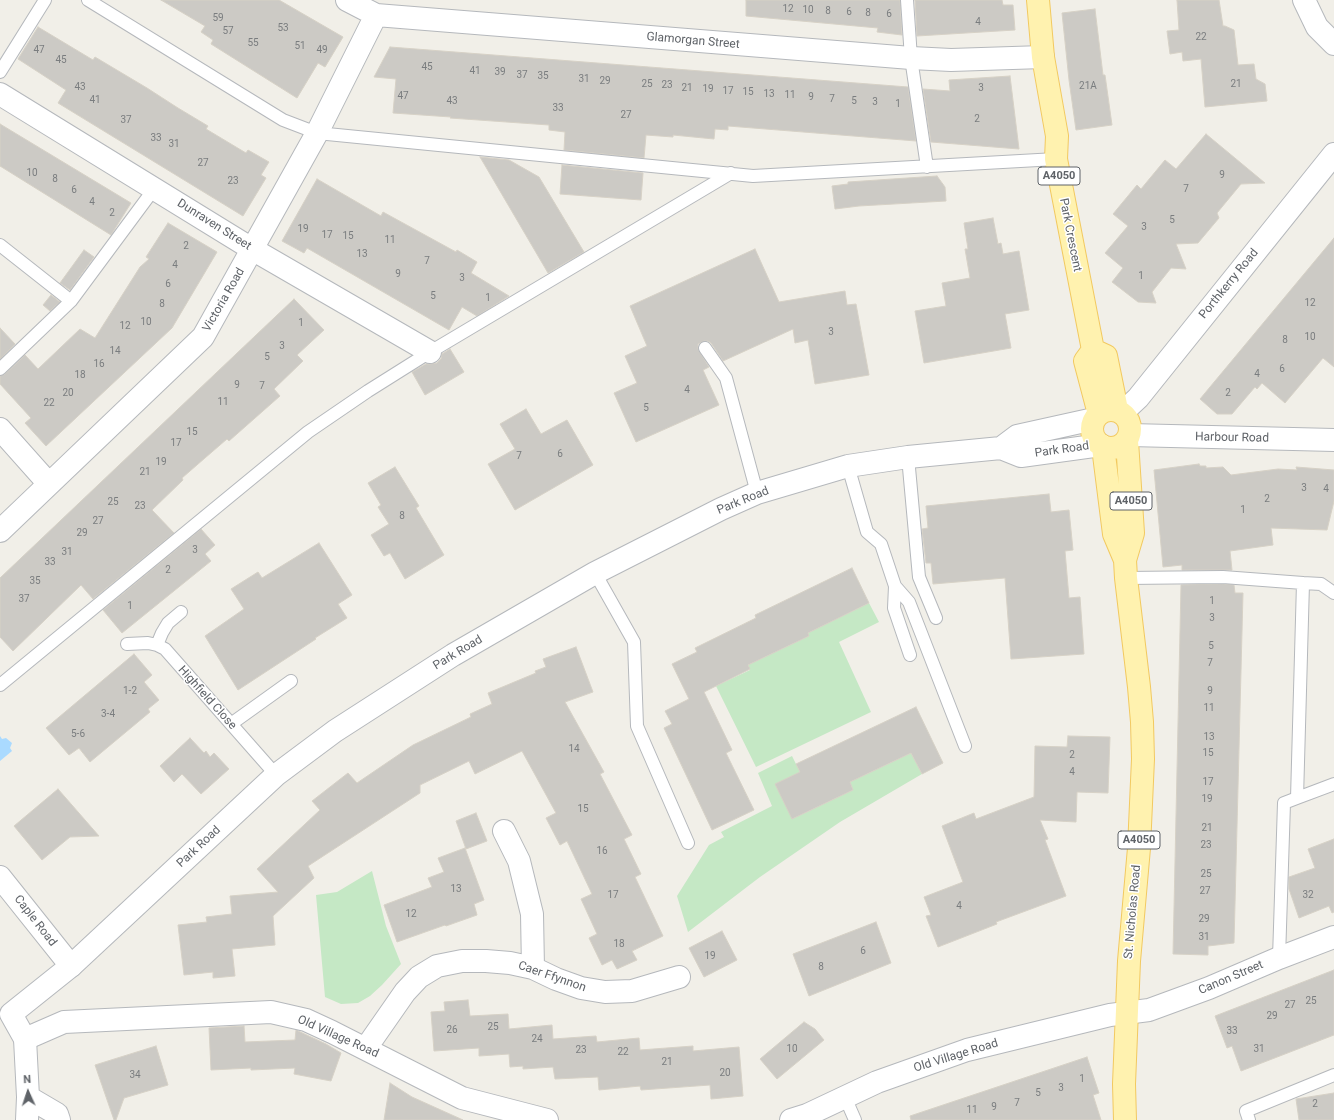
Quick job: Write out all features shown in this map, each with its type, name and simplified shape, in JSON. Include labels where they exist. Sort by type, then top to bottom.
[{"type":"main road","name":"Park Crescent","points":[[1038,0],[1044,57],[1057,136],[1056,159],[1093,350],[1106,356],[1108,414]]},
{"type":"main road","name":"A4050","points":[[1102,446],[1094,438],[1092,425],[1108,414],[1127,417],[1131,429],[1128,438]]},
{"type":"main road","points":[[1102,446],[1116,448],[1128,438]]},
{"type":"main road","name":"St. Nicholas Road","points":[[1125,569],[1133,533],[1128,438]]},
{"type":"main road","name":"St. Nicholas Road","points":[[1102,446],[1114,534],[1125,569],[1142,722],[1143,758],[1139,848],[1129,962],[1124,1084],[1125,1120]]},
{"type":"street","name":"Glamorgan Street","points":[[347,0],[376,15],[911,58],[951,60],[1044,57]]},
{"type":"street","points":[[1304,0],[1317,27],[1334,44]]},
{"type":"street","name":"Victoria Road","points":[[0,531],[202,337],[318,133],[376,15]]},
{"type":"street","name":"Dunraven Street","points":[[0,94],[252,249],[430,352]]},
{"type":"street","name":"Porthkerry Road","points":[[1108,414],[1138,398],[1334,154]]},
{"type":"street","name":"Park Road","points":[[1001,448],[1017,436],[1108,414]]},
{"type":"street","points":[[0,429],[49,484]]},
{"type":"street","name":"Harbour Road","points":[[1128,438],[1334,440]]},
{"type":"street","name":"Park Road","points":[[6,1017],[71,966],[276,775],[335,731],[453,655],[595,573],[721,509],[758,493],[848,466],[908,457],[1001,448],[1021,456],[1102,446]]},
{"type":"street","points":[[504,831],[519,861],[532,914],[532,968]]},
{"type":"street","name":"Caple Road","points":[[0,877],[71,966]]},
{"type":"street","name":"Canon Street","points":[[1127,1012],[1149,1010],[1209,988],[1279,958],[1334,937]]},
{"type":"street","name":"Caer Ffynnon","points":[[366,1048],[405,992],[419,977],[437,966],[462,961],[510,963],[532,968],[581,988],[605,992],[632,991],[679,977]]},
{"type":"street","name":"Old Village Road","points":[[25,1039],[64,1022],[271,1012],[306,1020],[366,1048],[462,1098],[547,1120]]},
{"type":"street","name":"Old Village Road","points":[[791,1120],[807,1115],[877,1082],[967,1050],[1127,1012]]},
{"type":"street","points":[[6,1017],[25,1039],[28,1097],[27,1120]]},
{"type":"street","points":[[28,1097],[57,1114],[59,1120]]},
{"type":"lane","points":[[0,72],[45,0]]},
{"type":"lane","points":[[88,0],[283,120],[318,133],[753,176],[1056,159]]},
{"type":"lane","points":[[907,0],[911,58],[927,167]]},
{"type":"lane","points":[[0,686],[308,432],[368,391],[430,352],[730,173]]},
{"type":"lane","points":[[0,369],[71,302],[154,189]]},
{"type":"lane","points":[[0,245],[71,302]]},
{"type":"lane","points":[[705,348],[726,378],[758,493]]},
{"type":"lane","points":[[908,457],[920,577],[936,618]]},
{"type":"lane","points":[[848,466],[867,532],[881,544],[895,586],[894,608],[910,656]]},
{"type":"lane","points":[[1125,569],[1321,584],[1334,593]]},
{"type":"lane","points":[[595,573],[634,642],[637,726],[688,843]]},
{"type":"lane","points":[[1297,798],[1303,583]]},
{"type":"lane","points":[[895,586],[909,602],[965,746]]},
{"type":"lane","points":[[127,644],[148,643],[157,645],[168,623],[182,612]]},
{"type":"lane","name":"Highfield Close","points":[[157,645],[164,649],[276,775]]},
{"type":"lane","points":[[231,724],[291,681]]},
{"type":"lane","points":[[1279,958],[1284,803],[1334,784]]},
{"type":"lane","points":[[1249,1120],[1246,1111],[1334,1075]]},
{"type":"lane","points":[[845,1097],[854,1120]]},
{"type":"green space","points":[[869,603],[879,622],[839,642],[871,712],[756,767],[716,686],[750,670],[748,665],[809,636],[808,633]]},
{"type":"green space","points":[[911,753],[922,774],[840,822],[760,877],[688,932],[677,896],[709,845],[724,837],[721,832],[772,806],[758,773],[792,756],[800,772],[792,819],[853,790],[850,782]]},
{"type":"green space","points":[[372,871],[386,926],[401,964],[370,996],[358,1003],[341,1004],[325,997],[316,895],[337,892]]},
{"type":"water","points":[[0,736],[2,739],[6,738],[12,743],[10,748],[12,751],[0,761]]},
{"type":"building","points":[[161,0],[279,0],[343,37],[325,67],[318,63],[297,98],[211,44],[213,40],[201,32],[205,26]]},
{"type":"building","points":[[746,0],[900,0],[902,35],[877,32],[878,28],[746,16]]},
{"type":"building","points":[[915,0],[1002,0],[1003,5],[1013,5],[1015,30],[917,36]]},
{"type":"building","points":[[1177,0],[1219,0],[1223,26],[1234,30],[1238,65],[1254,64],[1256,79],[1265,84],[1267,101],[1205,107],[1201,59],[1183,61],[1182,52],[1170,54],[1167,31],[1179,30]]},
{"type":"building","points":[[1095,9],[1103,75],[1105,75],[1112,125],[1076,130],[1062,13]]},
{"type":"building","points":[[38,27],[93,60],[95,57],[147,88],[208,126],[206,129],[246,153],[248,150],[269,162],[261,175],[266,178],[243,216],[58,103],[66,90],[18,59]]},
{"type":"building","points":[[390,47],[908,87],[916,141],[728,126],[728,130],[715,129],[714,139],[673,135],[673,137],[646,135],[644,158],[564,150],[565,132],[549,130],[549,125],[393,113],[396,79],[374,77]]},
{"type":"building","points":[[1010,76],[1019,149],[931,142],[923,89],[950,91],[949,80]]},
{"type":"building","points":[[0,124],[131,203],[111,235],[0,166]]},
{"type":"building","points":[[1206,134],[1265,183],[1241,184],[1217,213],[1219,218],[1198,243],[1176,244],[1186,269],[1171,268],[1152,292],[1156,303],[1138,302],[1112,282],[1123,268],[1105,253],[1128,226],[1113,214],[1137,185],[1141,189],[1165,160],[1176,169]]},
{"type":"building","points":[[480,157],[509,160],[539,177],[584,252],[548,273]]},
{"type":"building","points":[[562,165],[643,173],[641,200],[560,194]]},
{"type":"building","points":[[937,176],[945,187],[946,201],[859,206],[835,209],[832,186],[848,184],[848,182]]},
{"type":"building","points":[[317,179],[381,216],[383,212],[456,252],[457,250],[477,262],[471,273],[509,296],[477,316],[462,307],[449,330],[307,248],[304,253],[282,241]]},
{"type":"building","points":[[993,218],[998,244],[1001,243],[1003,254],[1019,251],[1029,310],[1005,314],[1011,348],[924,363],[915,311],[946,306],[942,283],[970,278],[965,249],[968,249],[964,223]]},
{"type":"building","points":[[168,223],[217,252],[172,328],[46,446],[25,423],[31,418],[0,384],[0,376],[5,374],[25,355],[38,369],[80,329],[95,338],[140,267],[149,259],[146,257]]},
{"type":"building","points":[[1334,238],[1334,367],[1323,358],[1285,403],[1262,383],[1257,389],[1255,387],[1232,414],[1217,414],[1200,399]]},
{"type":"building","points":[[755,249],[779,302],[845,291],[847,305],[856,304],[869,375],[815,384],[808,340],[795,343],[793,329],[723,361],[711,343],[704,341],[698,344],[698,349],[709,367],[703,370],[719,405],[636,442],[614,393],[637,383],[625,356],[647,346],[630,306]]},
{"type":"building","points":[[84,250],[94,257],[70,290],[60,283]]},
{"type":"building","points":[[51,295],[60,302],[50,311],[43,305]]},
{"type":"building","points":[[294,299],[324,330],[297,355],[303,361],[274,389],[280,396],[229,441],[227,439],[182,478],[183,480],[152,510],[174,533],[93,599],[81,585],[13,651],[0,637],[0,578]]},
{"type":"building","points":[[0,328],[15,344],[0,359]]},
{"type":"building","points":[[450,349],[464,372],[425,395],[412,372],[426,364],[437,363],[441,359],[442,354]]},
{"type":"building","points":[[526,409],[541,434],[567,420],[593,465],[515,510],[488,464],[515,449],[500,424]]},
{"type":"building","points":[[1199,464],[1200,466],[1206,466],[1206,468],[1223,467],[1231,475],[1278,469],[1297,470],[1296,467],[1334,470],[1334,501],[1327,530],[1271,528],[1273,545],[1230,551],[1232,570],[1182,570],[1182,565],[1163,567],[1154,470]]},
{"type":"building","points":[[395,467],[419,506],[416,508],[444,555],[405,579],[390,553],[384,556],[371,535],[389,524],[378,507],[381,505],[368,483]]},
{"type":"building","points":[[1049,494],[1051,512],[1069,510],[1073,550],[1065,551],[1069,598],[1080,597],[1084,654],[1011,659],[1005,578],[933,584],[931,563],[926,563],[922,529],[928,528],[926,506]]},
{"type":"building","points":[[201,529],[215,545],[205,554],[211,561],[122,633],[103,610]]},
{"type":"building","points":[[319,543],[352,595],[338,604],[347,618],[238,690],[205,636],[244,609],[231,589],[258,572],[262,578]]},
{"type":"building","points":[[852,568],[869,603],[808,633],[809,636],[748,665],[750,669],[704,692],[732,750],[726,753],[754,810],[712,830],[664,728],[672,724],[665,711],[689,699],[672,664],[697,652],[695,648],[756,618],[755,615]]},
{"type":"building","points":[[1181,585],[1234,585],[1235,593],[1243,593],[1234,943],[1208,946],[1208,955],[1173,954]]},
{"type":"building","points":[[576,647],[593,692],[565,702],[604,772],[600,774],[632,835],[624,839],[641,874],[635,877],[663,936],[632,951],[637,960],[617,969],[612,960],[602,965],[589,938],[597,934],[581,899],[592,894],[567,841],[560,845],[546,818],[556,813],[522,751],[475,774],[469,761],[420,785],[420,793],[308,866],[314,878],[273,916],[275,945],[232,949],[235,976],[213,978],[213,972],[184,975],[178,925],[207,922],[206,917],[232,914],[230,896],[278,892],[257,869],[320,810],[312,801],[348,773],[357,783],[413,745],[471,717],[470,714],[492,704],[488,693],[536,673],[535,671],[546,667],[543,659]]},
{"type":"building","points":[[134,654],[152,675],[144,682],[159,700],[148,709],[150,712],[90,762],[79,748],[69,755],[46,728]]},
{"type":"building","points":[[916,707],[943,763],[922,774],[911,753],[850,782],[853,790],[792,819],[775,784],[800,772],[796,764]]},
{"type":"building","points":[[1068,736],[1110,737],[1108,793],[1077,792],[1076,822],[1040,820],[1048,839],[1045,840],[1066,896],[996,922],[997,924],[938,947],[926,916],[931,915],[924,897],[963,882],[942,826],[974,813],[976,819],[1034,797],[1035,746],[1067,747]]},
{"type":"building","points":[[190,738],[204,753],[206,751],[210,757],[214,753],[229,769],[201,794],[182,774],[174,782],[160,766]]},
{"type":"building","points":[[58,789],[99,836],[70,837],[42,860],[14,826]]},
{"type":"building","points":[[476,813],[487,841],[466,849],[456,821]]},
{"type":"building","points":[[1334,839],[1334,912],[1332,913],[1329,906],[1299,918],[1289,889],[1289,877],[1315,868],[1308,849]]},
{"type":"building","points":[[465,848],[484,900],[474,904],[477,915],[397,942],[384,905],[432,887],[428,878],[444,872],[438,858]]},
{"type":"building","points":[[876,922],[891,963],[809,996],[793,954]]},
{"type":"building","points":[[722,931],[737,960],[704,977],[689,948]]},
{"type":"building","points":[[1334,970],[1334,1035],[1241,1071],[1232,1046],[1227,1048],[1215,1016]]},
{"type":"building","points":[[468,1000],[470,1016],[508,1014],[509,1029],[552,1025],[553,1039],[596,1036],[597,1042],[639,1038],[640,1050],[693,1046],[693,1051],[739,1047],[743,1096],[711,1099],[710,1085],[641,1090],[640,1086],[599,1090],[598,1077],[555,1079],[553,1067],[523,1069],[523,1066],[510,1067],[509,1054],[479,1056],[479,1048],[434,1051],[431,1012],[445,1011],[444,1002]]},
{"type":"building","points":[[804,1022],[815,1029],[824,1040],[777,1079],[760,1059]]},
{"type":"building","points":[[244,1026],[245,1042],[295,1040],[296,1030],[341,1053],[331,1081],[294,1074],[295,1068],[211,1070],[209,1028]]},
{"type":"building","points":[[156,1046],[168,1085],[124,1098],[116,1120],[114,1120],[95,1065]]},
{"type":"building","points":[[1087,1057],[1099,1093],[1093,1095],[1101,1120],[911,1120],[910,1116]]},
{"type":"building","points":[[390,1083],[412,1097],[463,1120],[384,1120]]},
{"type":"building","points":[[1334,1093],[1334,1120],[1299,1120],[1296,1099]]}]
